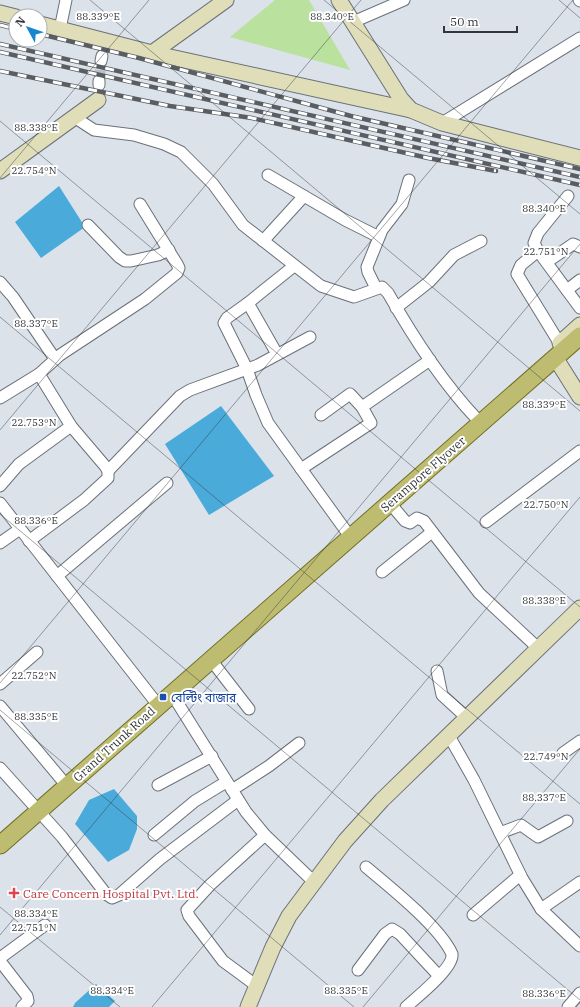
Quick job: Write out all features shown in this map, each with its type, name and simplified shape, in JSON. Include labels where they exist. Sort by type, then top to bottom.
[{"type":"main road","name":"Serampore Flyover","points":[[266,612],[580,336]]},
{"type":"main road","name":"Grand Trunk Road","points":[[0,845],[158,705],[266,612]]},
{"type":"street","points":[[60,29],[66,0]]},
{"type":"street","points":[[152,54],[226,0]]},
{"type":"street","points":[[339,0],[401,98],[411,110]]},
{"type":"street","points":[[353,22],[404,0]]},
{"type":"street","points":[[48,26],[152,54],[411,110],[442,123],[580,158]]},
{"type":"street","points":[[442,123],[580,38]]},
{"type":"street","points":[[0,172],[74,117],[98,91]]},
{"type":"street","points":[[74,117],[94,130],[134,135],[164,144],[180,152],[213,184],[243,225],[321,286],[348,296],[360,295],[380,286],[384,288],[430,360],[457,397],[476,418]]},
{"type":"street","points":[[268,175],[379,237]]},
{"type":"street","points":[[376,288],[366,269],[379,237],[402,204],[409,180]]},
{"type":"street","points":[[263,242],[304,196]]},
{"type":"street","points":[[568,196],[535,237],[534,243],[538,251],[580,308]]},
{"type":"street","points":[[0,398],[39,374],[55,359],[108,322],[145,299],[174,277],[178,268],[169,250],[140,204]]},
{"type":"street","points":[[88,225],[119,257],[125,261],[152,257],[169,250]]},
{"type":"street","points":[[396,308],[429,282],[461,250],[481,241]]},
{"type":"street","points":[[547,262],[573,244],[580,247]]},
{"type":"street","points":[[538,251],[518,268],[517,274],[560,344]]},
{"type":"street","points":[[294,266],[227,318],[224,323],[246,369],[262,412],[346,531]]},
{"type":"street","points":[[567,290],[580,280]]},
{"type":"street","points":[[0,282],[13,297],[55,359]]},
{"type":"street","points":[[248,303],[278,354]]},
{"type":"street","points":[[266,612],[275,592],[476,418],[580,325]]},
{"type":"street","points":[[108,471],[180,396],[190,390],[246,369],[310,337]]},
{"type":"street","points":[[253,623],[266,620],[580,342]]},
{"type":"street","points":[[362,407],[430,360]]},
{"type":"street","points":[[558,362],[580,397]]},
{"type":"street","points":[[29,541],[74,508],[106,480],[109,475],[108,471],[71,426],[39,374]]},
{"type":"street","points":[[301,469],[370,425],[371,421],[362,407],[350,394],[321,415]]},
{"type":"street","points":[[0,486],[20,464],[71,426]]},
{"type":"street","points":[[486,522],[580,452]]},
{"type":"street","points":[[57,576],[167,483]]},
{"type":"street","points":[[0,504],[158,705]]},
{"type":"street","points":[[394,508],[405,521],[410,523],[417,518],[424,521],[479,593],[538,648]]},
{"type":"street","points":[[0,543],[20,529]]},
{"type":"street","points":[[382,572],[432,532]]},
{"type":"street","points":[[248,1007],[272,947],[289,916],[345,840],[382,800],[580,608]]},
{"type":"street","points":[[0,684],[37,652]]},
{"type":"street","points":[[211,660],[249,709]]},
{"type":"street","points":[[437,671],[442,695],[467,718]]},
{"type":"street","points":[[172,694],[238,800],[265,835],[314,882]]},
{"type":"street","points":[[0,706],[67,786]]},
{"type":"street","points":[[449,736],[474,780],[520,875],[541,909],[580,946]]},
{"type":"street","points":[[563,753],[580,741]]},
{"type":"street","points":[[154,835],[195,801],[269,766],[300,743]]},
{"type":"street","points":[[158,785],[212,756]]},
{"type":"street","points":[[1,772],[62,837],[106,894],[112,898],[119,895],[160,859],[238,800]]},
{"type":"street","points":[[500,833],[521,825],[538,837],[567,821]]},
{"type":"street","points":[[257,986],[230,967],[217,954],[186,910],[210,885],[265,835]]},
{"type":"street","points":[[366,867],[414,909],[448,945],[453,958],[438,976],[406,1007]]},
{"type":"street","points":[[473,915],[520,875]]},
{"type":"street","points":[[541,909],[580,882]]},
{"type":"street","points":[[22,1007],[28,1001],[27,996],[0,959],[45,925]]},
{"type":"street","points":[[358,970],[385,934],[392,929],[400,934],[438,976]]},
{"type":"street","points":[[568,1007],[580,993]]},
{"type":"green space","points":[[275,0],[309,0],[350,70],[230,37]]},
{"type":"water","points":[[59,186],[85,227],[41,258],[15,222]]},
{"type":"water","points":[[221,406],[274,476],[209,515],[165,444]]},
{"type":"water","points":[[114,789],[137,816],[137,829],[129,850],[108,862],[75,824],[89,800]]},
{"type":"water","points":[[96,984],[115,1001],[109,1007],[73,1007],[75,1003]]},
{"type":"tunnel","points":[[99,81],[101,61]]},
{"type":"railway","points":[[0,25],[8,27]]},
{"type":"railway","points":[[48,36],[139,58],[351,116],[580,169]]},
{"type":"railway","points":[[0,44],[580,177]]},
{"type":"railway","points":[[0,52],[580,185]]},
{"type":"railway","points":[[0,71],[170,106],[252,118],[428,158],[496,171]]},
{"type":"place","name":"বেল্টিং বাজার","points":[[163,697]]},
{"type":"place","name":"Care Concern Hospital Pvt. Ltd.","points":[[14,893]]}]
